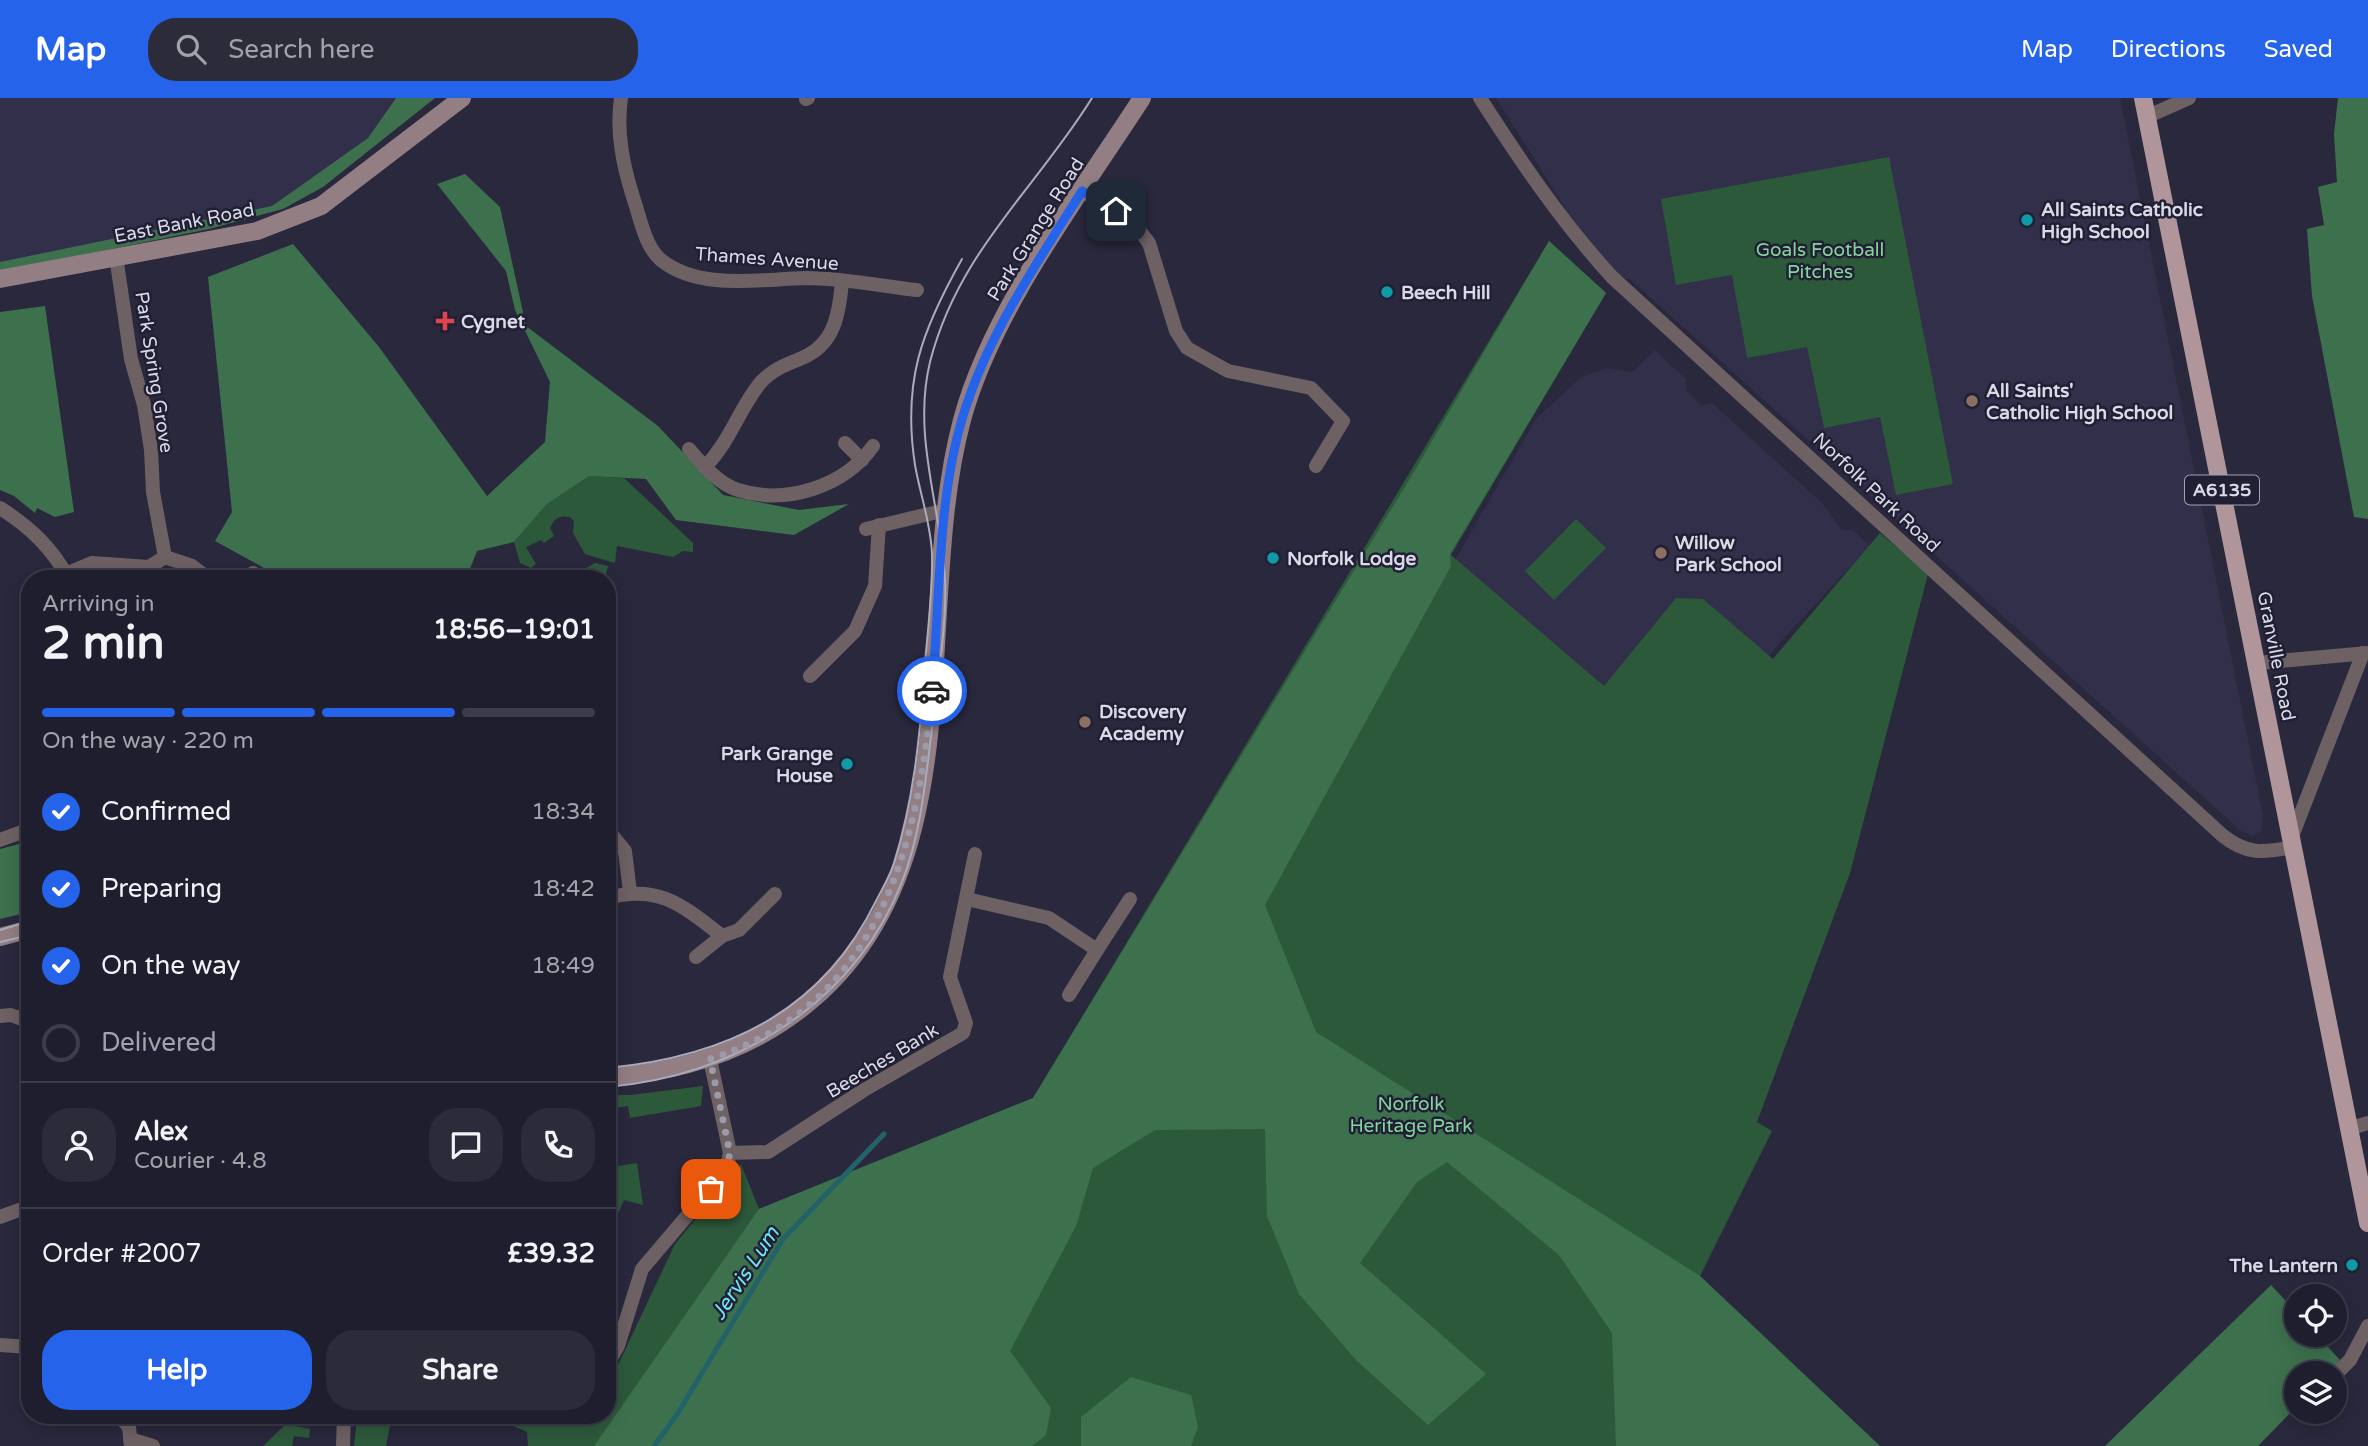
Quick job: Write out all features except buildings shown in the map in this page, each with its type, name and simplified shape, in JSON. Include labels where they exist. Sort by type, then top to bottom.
[{"type":"main road","name":"Granville Road","points":[[2143,98],[2348,1129],[2367,1211]]},
{"type":"street","name":"East Bank Road","points":[[0,279],[257,231],[321,206],[463,98]]},
{"type":"street","name":"Thames Avenue","points":[[621,98],[622,160],[649,244],[659,258],[675,269],[697,276],[774,282],[807,278],[917,290]]},
{"type":"street","name":"Park Grange Road","points":[[616,1076],[645,1074],[710,1059],[735,1051],[767,1034],[817,996],[841,972],[867,938],[889,896],[908,841],[922,782],[946,510],[963,415],[987,351],[1009,309],[1142,98]]},
{"type":"street","name":"Norfolk Park Road","points":[[1480,98],[1531,180],[1570,231],[1612,277],[2234,844],[2254,853],[2292,843]]},
{"type":"street","points":[[2146,117],[2189,98]]},
{"type":"street","points":[[1082,191],[1142,230],[1176,331],[1187,348],[1228,371],[1311,388],[1320,394],[1343,421],[1315,466]]},
{"type":"street","name":"Park Spring Grove","points":[[116,256],[131,359],[144,405],[151,450],[153,492],[165,557]]},
{"type":"street","points":[[705,467],[721,449],[762,382],[779,368],[814,353],[833,331],[842,282]]},
{"type":"street","points":[[845,443],[862,460]]},
{"type":"street","points":[[689,449],[705,467],[737,490],[778,496],[811,490],[837,478],[862,460],[873,446]]},
{"type":"street","points":[[0,508],[41,538],[64,570]]},
{"type":"street","points":[[810,676],[855,631],[875,586],[873,527],[946,510]]},
{"type":"street","points":[[79,570],[92,563],[149,567],[165,557],[197,570]]},
{"type":"street","points":[[2257,663],[2365,653],[2292,843]]},
{"type":"street","points":[[0,840],[21,832]]},
{"type":"street","points":[[616,840],[625,850],[630,892]]},
{"type":"street","name":"Beeches Bank","points":[[730,1153],[768,1152],[864,1090],[962,1033],[965,1023],[950,977],[975,854]]},
{"type":"street","points":[[616,896],[630,892],[664,895],[722,936]]},
{"type":"street","points":[[696,957],[722,936],[738,930],[775,894]]},
{"type":"street","points":[[967,899],[1049,918],[1097,950]]},
{"type":"street","points":[[1069,995],[1130,899]]},
{"type":"street","points":[[0,937],[21,931]]},
{"type":"street","points":[[0,1016],[11,1015],[21,1019]]},
{"type":"street","points":[[616,1349],[642,1269],[726,1170],[730,1153],[710,1059]]},
{"type":"street","points":[[2348,1129],[2368,1123]]},
{"type":"street","points":[[0,1217],[21,1209]]},
{"type":"street","points":[[2347,1363],[2368,1326]]},
{"type":"street","points":[[0,1345],[21,1346]]},
{"type":"street","points":[[126,1424],[131,1443],[153,1446]]},
{"type":"street","points":[[343,1446],[344,1424]]},
{"type":"shaded area","points":[[0,98],[396,98],[368,138],[272,206],[151,237],[0,263]]},
{"type":"shaded area","name":"All Saints' Catholic High School","points":[[1496,98],[2120,98],[2263,815],[2261,831],[2252,836],[2241,831],[1631,280],[1621,277],[1597,252],[1569,214]]},
{"type":"shaded area","name":"Willow Park School","points":[[1655,350],[1686,379],[1686,390],[1701,405],[1712,403],[1822,503],[1842,530],[1853,530],[1870,546],[1782,640],[1684,762],[1455,560],[1536,419],[1581,377],[1606,368],[1632,372]]},
{"type":"green space","points":[[396,98],[435,98],[323,187],[283,209],[209,229],[0,272],[0,262],[272,206],[368,138]]},
{"type":"green space","points":[[2338,98],[2368,98],[2368,519],[2354,517],[2312,296],[2307,229],[2324,225],[2318,187],[2337,182],[2334,134]]},
{"type":"green space","name":"Goals Football Pitches","points":[[1889,157],[1953,484],[1896,495],[1880,417],[1824,428],[1807,347],[1747,358],[1732,275],[1676,285],[1661,199]]},
{"type":"green space","points":[[465,174],[500,207],[526,326],[658,426],[723,495],[799,510],[849,504],[794,535],[676,520],[646,479],[589,476],[546,505],[514,542],[477,551],[470,570],[268,570],[215,541],[232,512],[208,277],[293,244],[379,347],[487,496],[545,442],[550,382],[515,310],[506,271],[437,184]]},
{"type":"green space","name":"Norfolk Heritage Park","points":[[1549,241],[1606,293],[1451,555],[1604,686],[1676,598],[1703,599],[1773,659],[1880,533],[1928,574],[1850,873],[1757,1122],[1772,1131],[1700,1276],[1880,1446],[528,1446],[527,1432],[509,1424],[616,1424],[616,1368],[675,1244],[741,1164],[759,1209],[1033,1098]]},
{"type":"green space","points":[[1549,241],[1606,293],[1450,554],[1451,566],[1265,905],[1316,1032],[1700,1276],[1880,1446],[1616,1446],[1612,1333],[1559,1255],[1447,1162],[1417,1182],[1360,1263],[1486,1374],[1428,1425],[1356,1360],[1299,1294],[1267,1216],[1265,1129],[1155,1130],[1093,1168],[1076,1226],[1010,1351],[1051,1408],[1046,1435],[1032,1446],[594,1446],[609,1424],[616,1424],[616,1414],[759,1209],[1033,1098],[1414,472]]},
{"type":"green space","points":[[45,306],[74,512],[55,517],[37,508],[35,513],[14,496],[0,490],[0,312]]},
{"type":"green space","points":[[589,476],[624,478],[693,543],[693,552],[683,551],[673,557],[617,546],[615,563],[585,554],[573,533],[574,521],[563,516],[555,520],[550,528],[554,536],[544,543],[541,540],[526,547],[536,564],[531,568],[520,563],[514,542],[546,505]]},
{"type":"green space","points":[[1576,519],[1606,548],[1554,600],[1525,571]]},
{"type":"green space","points":[[595,563],[608,566],[607,570],[583,570]]},
{"type":"green space","points":[[21,843],[21,914],[0,919],[0,849]]},
{"type":"green space","points":[[703,1086],[701,1106],[630,1118],[628,1106],[616,1108],[616,1095]]},
{"type":"green space","points":[[637,1163],[643,1205],[624,1200],[616,1218],[616,1166]]},
{"type":"green space","points":[[2271,1285],[2284,1299],[2284,1347],[2328,1347],[2340,1360],[2284,1361],[2284,1419],[2258,1446],[2105,1446]]},
{"type":"green space","points":[[1131,1377],[1191,1395],[1198,1427],[1191,1446],[1081,1446],[1081,1417]]},
{"type":"green space","points":[[286,1424],[310,1429],[309,1438],[294,1436],[292,1446],[263,1446]]},
{"type":"green space","points":[[356,1424],[390,1425],[386,1446],[354,1446]]},
{"type":"waterway","name":"Jervis Lum","points":[[654,1446],[676,1416],[783,1239],[884,1134]]},
{"type":"tram line","points":[[616,1086],[654,1080],[700,1068],[743,1050],[784,1026],[821,998],[854,964],[881,925],[902,882],[919,823],[940,668],[945,596],[924,417],[930,362],[959,287],[979,254],[1092,98]]},
{"type":"tram line","points":[[616,1067],[691,1053],[730,1040],[766,1022],[798,1000],[828,972],[854,940],[890,873],[901,840],[915,770],[932,584],[931,543],[915,465],[911,407],[926,333],[962,259]]},
{"type":"tram line","points":[[0,930],[21,924]]},
{"type":"tram line","points":[[0,942],[21,937]]},
{"type":"way so far","points":[[711,1189],[726,1170],[730,1153],[710,1059],[735,1051],[767,1034],[795,1014],[841,972],[867,938],[898,876],[917,808],[932,691]]},
{"type":"place","name":"All Saints Catholic High School","points":[[2027,220]]},
{"type":"place","name":"Beech Hill","points":[[1387,292]]},
{"type":"place","name":"Cygnet","points":[[445,321]]},
{"type":"place","name":"All Saints' Catholic High School","points":[[1972,401]]},
{"type":"place","name":"Willow Park School","points":[[1661,553]]},
{"type":"place","name":"Norfolk Lodge","points":[[1273,558]]},
{"type":"place","name":"Discovery Academy","points":[[1085,722]]},
{"type":"place","name":"Park Grange House","points":[[847,764]]},
{"type":"place","name":"The Lantern","points":[[2352,1265]]},
{"type":"route","points":[[932,691],[946,510],[954,452],[963,415],[987,351],[1009,309],[1082,191],[1116,211]]}]
